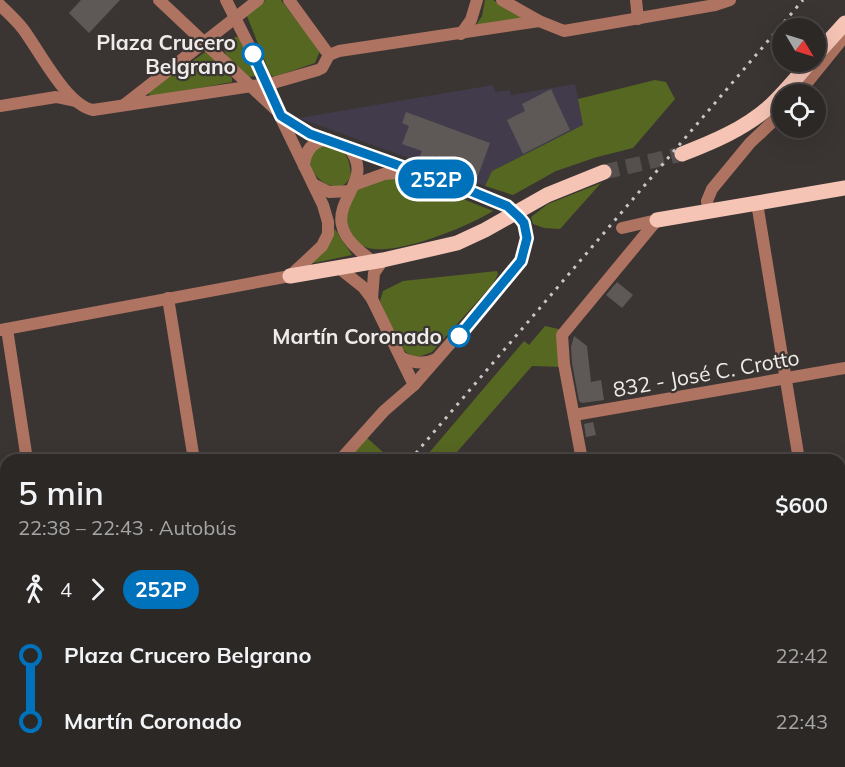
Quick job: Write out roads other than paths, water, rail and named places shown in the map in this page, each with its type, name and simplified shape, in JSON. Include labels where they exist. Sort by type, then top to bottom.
[{"type":"main road","points":[[826,44],[845,23]]},
{"type":"main road","points":[[682,154],[720,139],[754,118],[768,107],[801,72]]},
{"type":"main road","points":[[290,276],[379,261],[457,243],[547,195],[604,172]]},
{"type":"main road","points":[[657,220],[845,188]]},
{"type":"street","points":[[159,0],[279,113],[303,130],[500,203],[514,211],[524,223],[525,250],[521,261],[414,386],[384,411],[345,454]]},
{"type":"street","points":[[26,454],[3,330],[290,276],[322,246],[328,234],[326,212],[226,0]]},
{"type":"street","points":[[123,106],[258,0]]},
{"type":"street","points":[[289,0],[329,55]]},
{"type":"street","points":[[461,34],[471,20],[477,0]]},
{"type":"street","points":[[502,0],[539,21],[564,31],[715,6],[730,0]]},
{"type":"street","points":[[636,0],[638,19]]},
{"type":"street","points":[[0,5],[23,29],[63,87],[76,101],[88,109],[100,110],[267,83],[318,70],[325,64],[329,55],[339,51],[539,21]]},
{"type":"street","points":[[806,84],[845,36]]},
{"type":"street","points":[[0,106],[56,97],[76,101]]},
{"type":"street","points":[[708,210],[707,201],[712,189],[750,143],[772,122]]},
{"type":"street","points":[[304,166],[306,152],[309,148],[315,142],[328,139]]},
{"type":"street","points":[[348,147],[357,158],[358,171],[343,207],[341,218],[343,230],[351,244],[379,261],[373,278],[372,299]]},
{"type":"street","points":[[313,184],[329,192],[353,187],[371,177],[392,172],[419,173]]},
{"type":"street","points":[[757,203],[784,380],[798,454]]},
{"type":"street","points":[[622,228],[657,220]]},
{"type":"street","points":[[581,454],[561,341],[566,328],[657,220]]},
{"type":"street","points":[[339,268],[352,277],[372,299],[414,386]]},
{"type":"street","points":[[168,298],[193,454]]},
{"type":"street","points":[[402,358],[421,363],[431,362],[440,357]]},
{"type":"street","name":"832 - José C. Crotto","points":[[574,415],[845,368]]},
{"type":"tunnel","points":[[604,172],[682,154]]},
{"type":"railway","points":[[415,454],[803,0]]},
{"type":"place","name":"Plaza Crucero Belgrano","points":[[253,54]]},
{"type":"place","name":"Martín Coronado","points":[[459,336]]}]
